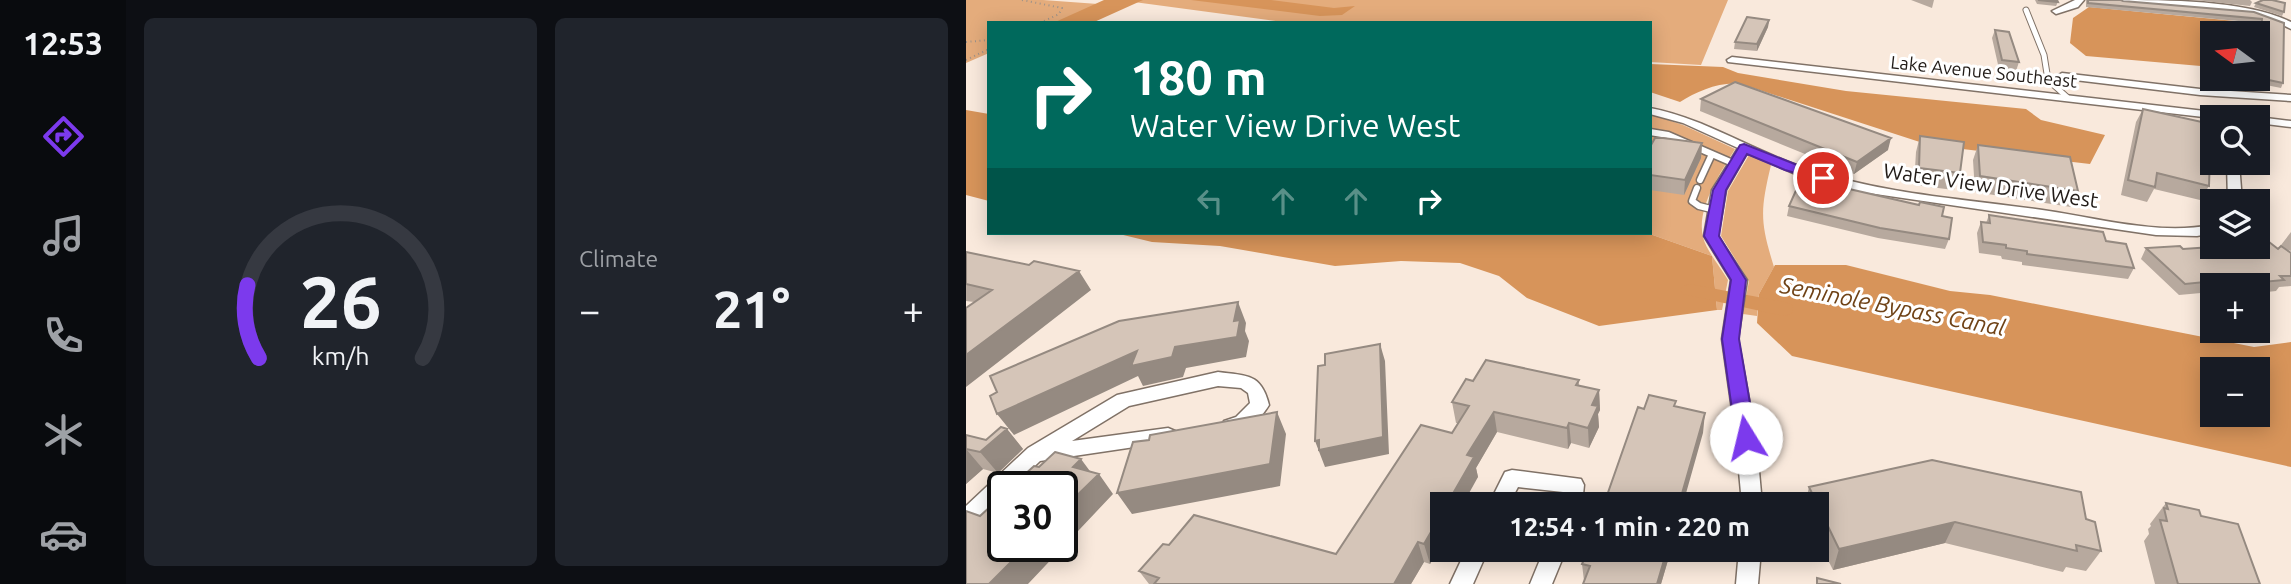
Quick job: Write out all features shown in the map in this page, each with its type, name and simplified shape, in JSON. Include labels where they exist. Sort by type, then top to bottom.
[{"type":"street","points":[[2056,11],[2080,0]]},
{"type":"street","points":[[2121,0],[2252,12],[2279,19],[2291,26]]},
{"type":"street","name":"Lake Avenue Southeast","points":[[1732,60],[2200,114]]},
{"type":"street","points":[[2062,76],[2200,92],[2291,99]]},
{"type":"street","points":[[2200,92],[2209,105]]},
{"type":"street","name":"Water View Drive West","points":[[1652,112],[1688,122],[1805,173],[1886,191],[2135,228],[2175,232],[2200,230]]},
{"type":"street","points":[[2270,121],[2291,124]]},
{"type":"street","points":[[1744,148],[1719,190],[1711,236],[1739,280],[1730,339],[1746,438],[1751,492]]},
{"type":"street","points":[[966,519],[1035,454],[1124,400],[1218,379],[1245,382],[1256,389],[1260,405],[1241,423],[1209,430]]},
{"type":"street","points":[[1035,454],[1183,433]]},
{"type":"street","points":[[1505,492],[1512,478],[1574,485],[1573,492]]},
{"type":"street","points":[[1461,584],[1471,562]]},
{"type":"street","points":[[1541,584],[1550,562]]},
{"type":"street","points":[[1747,584],[1749,562]]},
{"type":"lane","points":[[2026,10],[2044,55],[2048,80],[2067,97]]},
{"type":"lane","points":[[1652,132],[1668,135],[1735,164]]},
{"type":"lane","points":[[1712,153],[1692,201],[1699,206],[1715,209]]},
{"type":"path","points":[[1022,0],[1062,8],[1059,14],[1044,21]]},
{"type":"path","points":[[966,42],[987,40]]},
{"type":"path","points":[[966,60],[987,50]]},
{"type":"shaded area","points":[[966,0],[1043,0],[1098,4],[1060,21],[987,21],[987,54],[966,63]]},
{"type":"shaded area","points":[[1119,0],[1728,0],[1701,65],[1652,62],[1652,21],[1276,21]]},
{"type":"shaded area","points":[[1652,115],[1683,125],[1735,149],[1706,202],[1702,226],[1707,248],[1728,280],[1722,310],[1717,310],[1712,256],[1652,235]]},
{"type":"shaded area","points":[[1749,155],[1771,165],[1763,216],[1774,267],[1759,294],[1757,316],[1743,314],[1749,281],[1721,236],[1728,191]]},
{"type":"water","points":[[1104,0],[1143,0],[1096,21],[1057,21]]},
{"type":"water","points":[[1191,0],[1271,0],[1334,8],[1355,6],[1342,15],[1320,16]]},
{"type":"water","points":[[2089,7],[2235,21],[2200,21],[2200,66],[2086,56],[2070,43],[2073,18]]},
{"type":"water","points":[[1652,64],[1723,67],[1738,73],[1846,91],[2026,109],[2041,120],[2105,135],[2090,164],[1929,145],[1741,84],[1709,88],[1680,102],[1652,93]]},
{"type":"water","points":[[966,110],[987,114],[987,200],[966,195]]},
{"type":"water","points":[[1123,235],[1652,235],[1712,256],[1717,310],[1599,326],[1527,298],[1499,276],[1460,263],[1401,261],[1335,266],[1220,246],[1152,242]]},
{"type":"water","points":[[1775,265],[1846,265],[1950,291],[1990,295],[2200,336],[2200,343],[2234,343],[2254,347],[2291,342],[2291,467],[1792,356],[1757,323],[1759,294]]},
{"type":"building","points":[[2088,0],[2121,0],[2254,12],[2284,23],[2283,83],[2270,80],[2270,21],[2088,3]]},
{"type":"building","points":[[2263,0],[2285,3],[2284,12],[2256,3]]},
{"type":"building","points":[[1747,17],[1769,20],[1757,44],[1735,42]]},
{"type":"building","points":[[1995,30],[2009,32],[2019,62],[2002,60]]},
{"type":"building","points":[[1735,82],[1891,138],[1857,162],[1701,99]]},
{"type":"building","points":[[2143,109],[2200,122],[2200,175],[2209,175],[2209,186],[2157,173],[2155,187],[2128,180]]},
{"type":"building","points":[[1920,136],[1964,142],[1960,173],[1919,168]]},
{"type":"building","points":[[1655,138],[1702,143],[1685,180],[1652,175],[1652,143]]},
{"type":"building","points":[[1978,145],[2070,157],[2078,191],[1980,176]]},
{"type":"building","points":[[1810,180],[1919,205],[1920,202],[1944,207],[1942,216],[1952,218],[1949,239],[1880,228],[1789,206],[1798,186],[1806,188]]},
{"type":"building","points":[[1989,215],[2103,232],[2106,241],[2126,244],[2134,268],[2027,254],[2027,251],[2006,248],[2006,245],[1983,242],[1981,222],[1990,223]]},
{"type":"building","points":[[2270,243],[2278,249],[2281,246],[2291,253],[2291,276],[2280,276],[2284,280],[2270,281],[2270,273],[2200,273],[2200,282],[2185,284],[2146,248],[2180,246],[2183,249],[2200,248],[2200,259],[2270,259]]},
{"type":"building","points":[[966,252],[1029,265],[1034,261],[1079,271],[966,355],[966,308],[992,290],[966,284]]},
{"type":"building","points":[[1238,302],[1234,321],[1240,320],[1237,337],[1175,347],[1172,357],[1131,366],[1137,351],[997,414],[990,396],[997,392],[990,376],[1119,321]]},
{"type":"building","points":[[1380,344],[1383,437],[1319,450],[1319,440],[1315,441],[1318,366],[1325,365],[1325,354]]},
{"type":"building","points":[[1486,360],[1579,380],[1576,385],[1599,390],[1592,405],[1598,406],[1588,428],[1569,423],[1567,428],[1494,412],[1467,455],[1474,457],[1454,492],[1430,492],[1430,534],[1424,544],[1418,542],[1394,584],[1154,584],[1159,578],[1139,571],[1163,544],[1169,545],[1194,515],[1336,554],[1421,425],[1452,433],[1469,406],[1452,402],[1466,379],[1473,381]]},
{"type":"building","points":[[1649,395],[1676,401],[1674,406],[1705,413],[1682,492],[1608,492],[1638,407],[1644,409]]},
{"type":"building","points":[[1277,412],[1270,464],[1117,493],[1133,442],[1149,440],[1150,435]]},
{"type":"building","points":[[1001,427],[1007,429],[980,452],[966,449],[966,435],[986,440]]},
{"type":"building","points":[[1055,452],[1081,459],[1073,467],[1099,474],[1078,494],[1078,471],[1028,471],[1034,466],[1039,467]]},
{"type":"building","points":[[1932,460],[2081,492],[2086,519],[2095,522],[2101,551],[2076,545],[2077,551],[1955,522],[1839,549],[1829,528],[1829,492],[1811,492],[1809,487]]},
{"type":"building","points":[[2166,503],[2199,510],[2201,516],[2238,524],[2260,584],[2178,584],[2160,520],[2167,521],[2164,508],[2168,509]]},
{"type":"building","points":[[987,510],[987,562],[1011,562],[989,584],[966,584],[966,511],[980,516]]},
{"type":"building","points":[[1663,562],[1657,584],[1583,584],[1590,566],[1582,564]]},
{"type":"building","points":[[1817,578],[1841,584],[1817,584]]},
{"type":"waterway","name":"Seminole Bypass Canal","points":[[1690,290],[1784,309]]},
{"type":"route","points":[[1746,438],[1730,339],[1732,309],[1739,280],[1711,236],[1719,190],[1744,148],[1774,162],[1823,178]]}]
